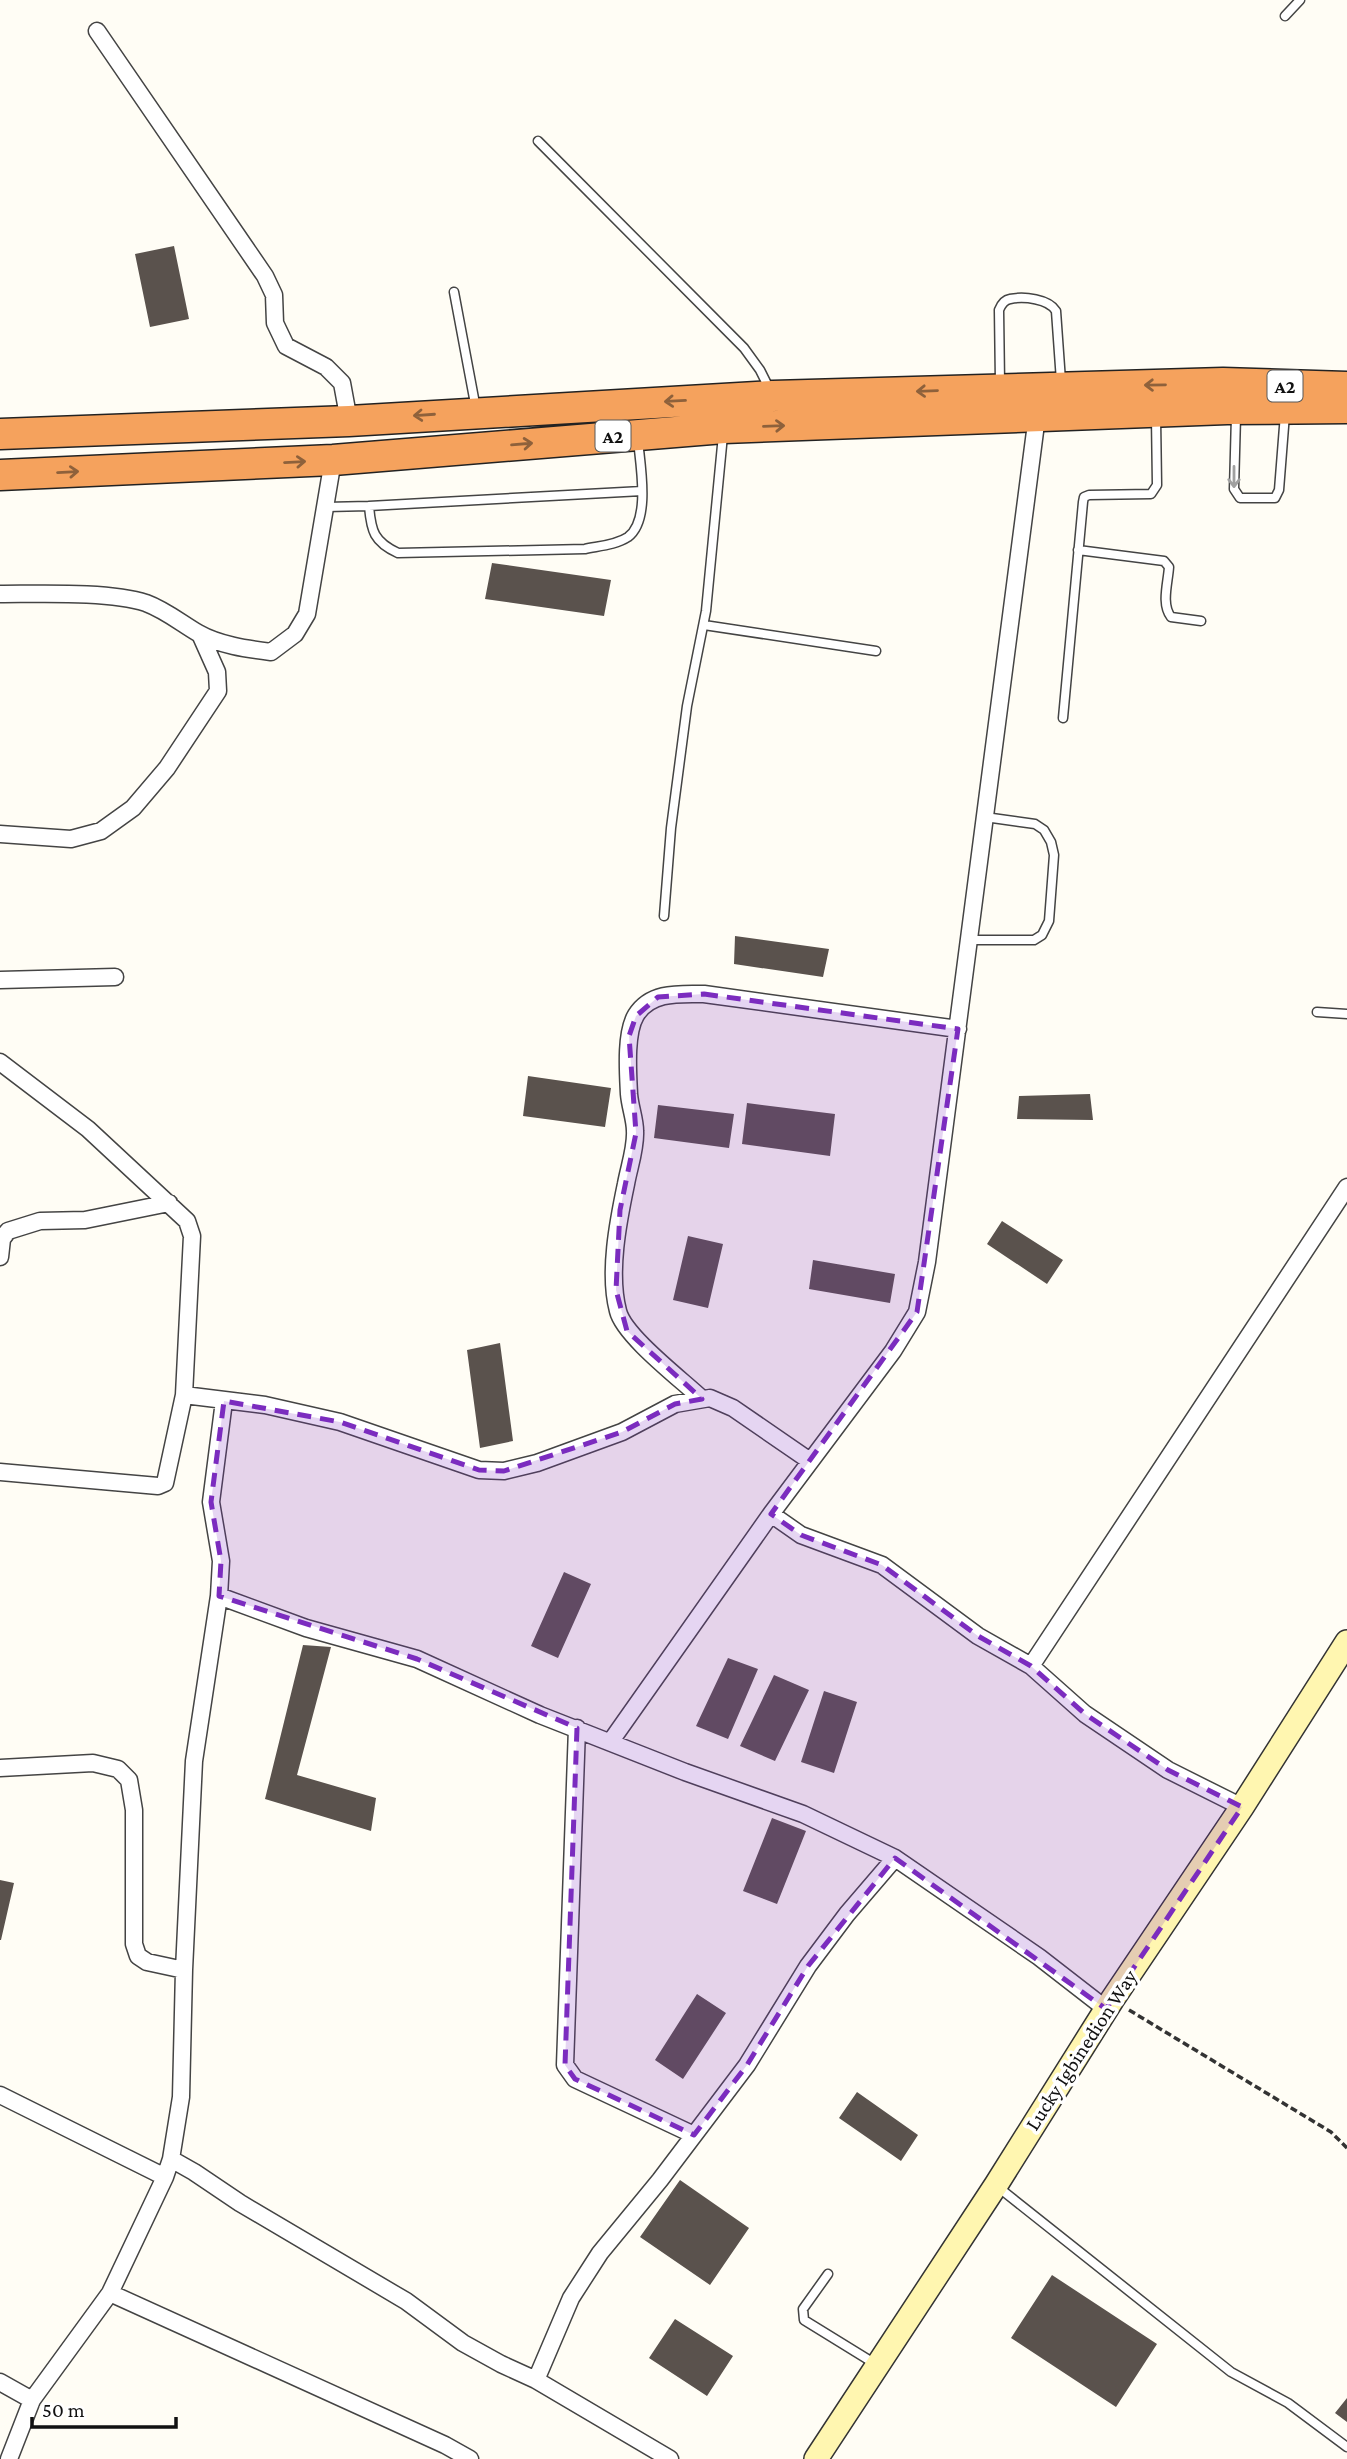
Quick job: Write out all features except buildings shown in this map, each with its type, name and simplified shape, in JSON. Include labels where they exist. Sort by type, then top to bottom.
[{"type":"highway","name":"A2","points":[[0,434],[349,421],[773,396],[1062,387],[1229,400],[1286,409],[1347,408]]},
{"type":"highway","name":"A2","points":[[0,475],[333,460],[724,428],[1156,412],[1229,400],[1347,387]]},
{"type":"street","points":[[96,31],[265,276],[274,295],[275,323],[286,345],[326,367],[342,383],[349,421]]},
{"type":"street","points":[[611,1741],[771,1514],[893,1351],[917,1312],[927,1262],[1037,416]]},
{"type":"street","points":[[0,594],[109,597],[146,603],[200,634],[244,648],[271,652],[295,634],[307,614],[333,460]]},
{"type":"street","points":[[0,834],[71,839],[101,831],[133,808],[167,768],[218,691],[217,672],[200,634]]},
{"type":"street","points":[[0,979],[115,976]]},
{"type":"street","points":[[702,1399],[627,1331],[618,1313],[615,1250],[620,1210],[636,1133],[629,1096],[629,1036],[636,1016],[646,1004],[658,997],[704,994],[958,1029]]},
{"type":"street","points":[[0,1062],[88,1129],[187,1221],[192,1236],[184,1395],[165,1483],[158,1486],[0,1472]]},
{"type":"street","points":[[1031,1666],[1347,1187]]},
{"type":"street","points":[[0,1257],[2,1239],[8,1231],[40,1221],[85,1220],[169,1203]]},
{"type":"street","points":[[184,1395],[265,1405],[340,1422],[479,1470],[504,1471],[537,1463],[622,1432],[675,1405],[710,1398],[733,1408],[810,1461]]},
{"type":"street","points":[[9,2459],[32,2400],[110,2293],[171,2159],[180,2097],[194,1761],[219,1596],[221,1561],[211,1502],[224,1401]]},
{"type":"street","points":[[771,1514],[801,1535],[882,1565],[978,1636],[1031,1666],[1085,1714],[1158,1763],[1242,1807]]},
{"type":"street","points":[[219,1596],[306,1628],[417,1659],[540,1714],[685,1772],[803,1814],[895,1858],[1109,2004]]},
{"type":"street","name":"Lucky Igbinedion Way","points":[[816,2459],[996,2185],[1109,2004],[1242,1807],[1347,1642]]},
{"type":"street","points":[[577,1728],[565,2065],[575,2079],[694,2135]]},
{"type":"street","points":[[0,1768],[93,1763],[118,1769],[129,1780],[134,1810],[134,1944],[138,1956],[148,1962],[184,1970]]},
{"type":"street","points":[[536,2380],[571,2298],[600,2253],[747,2065],[808,1966],[847,1914],[895,1858]]},
{"type":"street","points":[[0,2095],[165,2177]]},
{"type":"street","points":[[171,2159],[405,2301],[463,2343],[536,2380],[670,2459]]},
{"type":"street","points":[[110,2293],[441,2452],[470,2459]]},
{"type":"street","points":[[0,2382],[32,2400]]},
{"type":"lane","points":[[1285,16],[1300,0]]},
{"type":"lane","points":[[538,141],[744,348],[760,370],[773,396]]},
{"type":"lane","points":[[454,292],[477,412]]},
{"type":"lane","points":[[1000,389],[999,310],[1009,299],[1046,300],[1056,311],[1062,387]]},
{"type":"lane","points":[[1229,400],[1234,489],[1240,498],[1275,498],[1278,494],[1286,409]]},
{"type":"lane","points":[[1063,718],[1084,497],[1151,494],[1157,485],[1156,412]]},
{"type":"lane","points":[[664,916],[671,828],[685,719],[704,625],[724,428]]},
{"type":"lane","points":[[369,506],[370,527],[383,546],[398,553],[585,549],[607,545],[629,536],[639,521],[642,491],[638,433]]},
{"type":"lane","points":[[326,507],[642,491]]},
{"type":"lane","points":[[1078,550],[1164,561],[1169,567],[1167,612],[1171,618],[1200,621]]},
{"type":"lane","points":[[704,625],[876,651]]},
{"type":"lane","points":[[969,940],[1034,940],[1042,935],[1049,921],[1054,855],[1044,830],[1035,824],[985,817]]},
{"type":"lane","points":[[1317,1012],[1347,1014]]},
{"type":"lane","points":[[996,2185],[1231,2372],[1288,2403],[1347,2446]]},
{"type":"lane","points":[[828,2274],[803,2309],[804,2320],[878,2366]]},
{"type":"path","points":[[1109,2004],[1331,2132],[1347,2148]]},
{"type":"highlighted area","points":[[704,994],[958,1029],[917,1312],[771,1514],[801,1535],[882,1565],[978,1636],[1031,1666],[1085,1714],[1168,1770],[1242,1807],[1106,2009],[895,1858],[808,1966],[747,2065],[694,2135],[575,2079],[565,2065],[577,1728],[417,1659],[219,1596],[221,1561],[211,1502],[224,1401],[340,1422],[479,1470],[504,1471],[622,1432],[675,1404],[702,1399],[627,1331],[616,1290],[620,1210],[636,1133],[629,1036],[636,1016],[658,997]]}]
